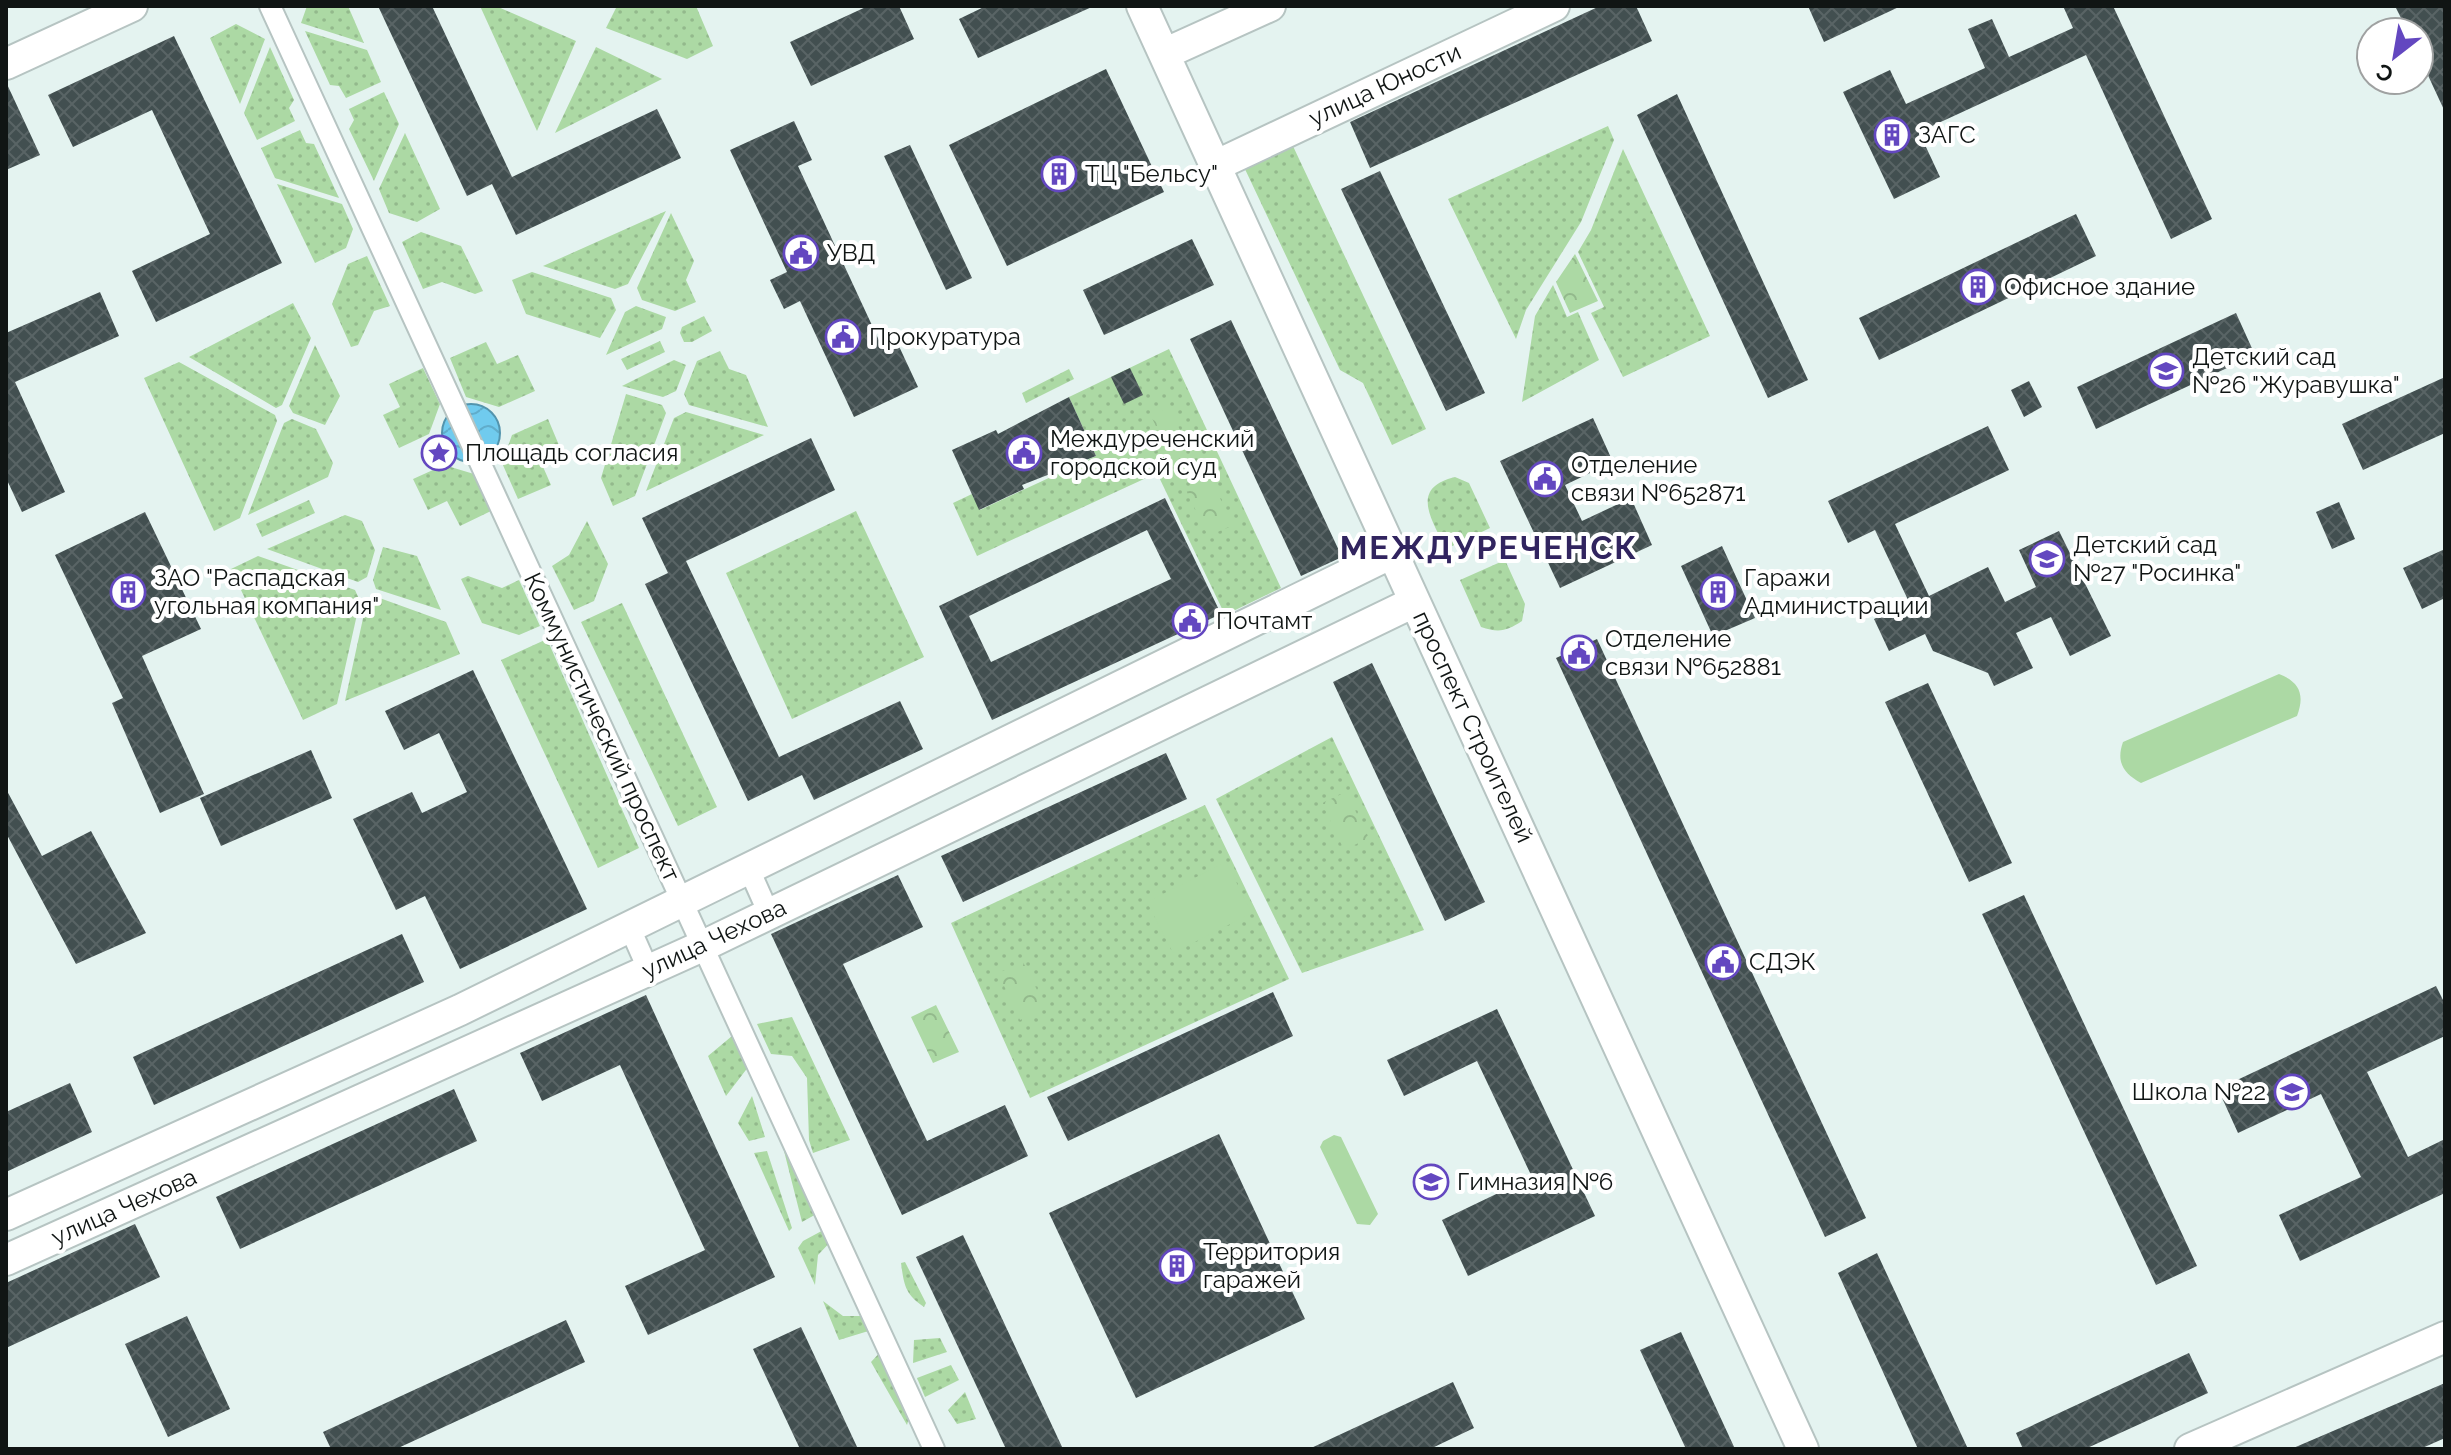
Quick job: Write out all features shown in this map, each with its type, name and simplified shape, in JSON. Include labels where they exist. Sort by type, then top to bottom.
[{"type":"street","points":[[6,64],[132,6]]},
{"type":"street","name":"Коммунистический проспект","points":[[270,6],[934,1449]]},
{"type":"street","name":"проспект Строителей","points":[[1142,6],[1803,1449]]},
{"type":"street","points":[[1164,54],[1270,6]]},
{"type":"street","name":"улица Юности","points":[[1217,165],[1554,6]]},
{"type":"street","name":"улица Чехова","points":[[6,1215],[460,1010],[1392,553]]},
{"type":"street","name":"улица Чехова","points":[[6,1260],[703,946],[1414,602]]},
{"type":"street","points":[[748,867],[769,914]]},
{"type":"street","points":[[629,926],[648,969]]},
{"type":"street","points":[[2190,1449],[2445,1337]]},
{"type":"green space","points":[[307,6],[348,6],[364,43],[301,23]]},
{"type":"green space","points":[[480,6],[496,6],[576,41],[537,131]]},
{"type":"green space","points":[[617,6],[696,6],[713,46],[687,59],[606,28]]},
{"type":"green space","points":[[236,24],[265,39],[240,104],[210,38]]},
{"type":"green space","points":[[305,31],[367,50],[381,82],[346,98],[339,86],[330,85]]},
{"type":"green space","points":[[270,47],[294,100],[289,108],[295,121],[257,140],[244,113]]},
{"type":"green space","points":[[596,47],[662,79],[555,133]]},
{"type":"green space","points":[[384,92],[399,124],[374,181],[349,129],[354,120],[349,109]]},
{"type":"green space","points":[[1608,126],[1614,140],[1581,222],[1526,310],[1516,339],[1448,199]]},
{"type":"green space","points":[[300,130],[306,143],[314,144],[339,198],[275,178],[261,148]]},
{"type":"green space","points":[[405,133],[440,209],[417,222],[389,213],[379,189]]},
{"type":"green space","points":[[1292,144],[1426,429],[1392,445],[1363,383],[1340,370],[1244,167]]},
{"type":"green space","points":[[1623,149],[1710,336],[1623,377],[1591,313],[1604,307],[1578,252],[1591,230]]},
{"type":"green space","points":[[277,184],[342,204],[353,229],[346,248],[315,263]]},
{"type":"green space","points":[[666,211],[628,284],[615,289],[543,266]]},
{"type":"green space","points":[[671,213],[694,261],[686,280],[696,302],[675,311],[642,300],[637,288]]},
{"type":"green space","points":[[421,232],[461,246],[483,291],[475,294],[442,282],[423,289],[402,242]]},
{"type":"green space","points":[[1575,254],[1598,301],[1570,313],[1556,282]]},
{"type":"green space","points":[[367,256],[390,306],[374,311],[358,345],[351,347],[332,304],[348,264]]},
{"type":"green space","points":[[532,272],[611,298],[616,310],[600,338],[526,314],[512,280]]},
{"type":"green space","points":[[1553,285],[1567,317],[1578,312],[1599,360],[1522,402],[1535,316]]},
{"type":"green space","points":[[293,303],[311,338],[282,405],[276,408],[189,357]]},
{"type":"green space","points":[[636,306],[666,317],[662,329],[606,355],[625,312]]},
{"type":"green space","points":[[704,316],[712,331],[692,342],[684,342],[680,333],[682,327]]},
{"type":"green space","points":[[660,341],[665,352],[627,370],[621,359]]},
{"type":"green space","points":[[486,342],[497,364],[518,355],[535,391],[499,407],[466,397],[450,358]]},
{"type":"green space","points":[[315,345],[340,396],[325,425],[293,413],[289,406]]},
{"type":"green space","points":[[1169,349],[1281,588],[1225,615],[1157,473],[977,556],[953,503],[972,494],[980,510],[1096,456],[1069,397]]},
{"type":"green space","points":[[720,351],[729,369],[746,375],[768,427],[689,405],[684,394],[697,361]]},
{"type":"green space","points":[[674,360],[686,365],[676,391],[663,397],[622,386]]},
{"type":"green space","points":[[179,362],[275,415],[277,421],[240,518],[214,531],[144,378]]},
{"type":"green space","points":[[423,368],[440,404],[429,434],[399,448],[383,415],[400,407],[389,384]]},
{"type":"green space","points":[[1069,369],[1074,379],[1026,403],[1022,393]]},
{"type":"green space","points":[[626,394],[662,405],[666,413],[635,496],[613,506],[601,478]]},
{"type":"green space","points":[[1169,407],[1189,449],[1171,457],[1151,416]]},
{"type":"green space","points":[[686,412],[764,435],[646,491],[674,418]]},
{"type":"green space","points":[[292,419],[316,429],[333,463],[328,477],[248,515],[284,423]]},
{"type":"green space","points":[[548,419],[561,450],[540,460],[551,485],[518,499],[502,463],[512,435]]},
{"type":"green space","points":[[444,465],[474,474],[491,511],[460,526],[447,501],[428,510],[413,479]]},
{"type":"green space","points":[[1455,477],[1469,483],[1490,528],[1446,549],[1431,516],[1428,497],[1441,482]]},
{"type":"green space","points":[[1210,479],[1234,525],[1208,536],[1186,490]]},
{"type":"green space","points":[[309,500],[315,513],[262,537],[256,524]]},
{"type":"green space","points":[[856,511],[924,657],[792,719],[726,573]]},
{"type":"green space","points":[[345,515],[362,521],[375,550],[367,577],[358,582],[267,549]]},
{"type":"green space","points":[[587,521],[608,564],[594,601],[574,610],[552,566],[569,555]]},
{"type":"green space","points":[[383,547],[417,556],[441,610],[376,589],[373,580]]},
{"type":"green space","points":[[258,556],[355,590],[360,601],[337,704],[303,720],[231,569]]},
{"type":"green space","points":[[1505,560],[1525,604],[1522,621],[1503,630],[1481,627],[1460,580]]},
{"type":"green space","points":[[468,576],[502,588],[519,580],[540,626],[519,635],[482,623],[461,579]]},
{"type":"green space","points":[[374,596],[446,622],[460,654],[345,701],[367,600]]},
{"type":"green space","points":[[622,603],[717,807],[678,826],[581,622]]},
{"type":"green space","points":[[547,639],[639,848],[598,868],[501,660]]},
{"type":"green space","points":[[2279,674],[2292,681],[2299,690],[2301,702],[2297,716],[2141,783],[2123,766],[2120,755],[2123,742]]},
{"type":"green space","points":[[1332,737],[1424,930],[1302,973],[1216,799]]},
{"type":"green space","points":[[1346,792],[1369,838],[1344,850],[1322,803]]},
{"type":"green space","points":[[1205,805],[1289,979],[1030,1098],[951,923]]},
{"type":"green space","points":[[1226,862],[1252,913],[1173,953],[1147,902]]},
{"type":"green space","points":[[1023,962],[1046,1008],[1020,1020],[998,973]]},
{"type":"green space","points":[[936,1005],[959,1052],[933,1063],[911,1017]]},
{"type":"green space","points":[[792,1017],[850,1140],[813,1153],[809,1140],[807,1078],[792,1056],[771,1054],[757,1024]]},
{"type":"green space","points":[[738,1031],[752,1062],[726,1096],[708,1056]]},
{"type":"green space","points":[[752,1096],[765,1137],[749,1141],[738,1123]]},
{"type":"green space","points":[[1334,1135],[1341,1137],[1378,1214],[1370,1225],[1357,1224],[1320,1147],[1323,1141]]},
{"type":"green space","points":[[798,1143],[820,1212],[802,1222],[783,1147]]},
{"type":"green space","points":[[767,1151],[792,1228],[789,1231],[754,1153]]},
{"type":"green space","points":[[829,1227],[836,1236],[818,1255],[815,1285],[798,1248],[803,1241]]},
{"type":"green space","points":[[905,1262],[926,1303],[924,1307],[906,1288],[901,1263]]},
{"type":"green space","points":[[823,1301],[843,1316],[873,1316],[875,1329],[839,1340]]},
{"type":"green space","points":[[940,1338],[947,1352],[913,1363],[914,1340]]},
{"type":"green space","points":[[884,1348],[909,1418],[907,1425],[871,1362]]},
{"type":"green space","points":[[951,1365],[959,1380],[925,1397],[917,1378]]},
{"type":"green space","points":[[965,1392],[976,1419],[957,1424],[948,1410]]},
{"type":"water","points":[[471,404],[492,412],[500,433],[492,454],[471,462],[450,454],[442,433],[450,412]]},
{"type":"building","points":[[378,6],[432,6],[512,177],[657,109],[681,158],[516,235],[492,184],[467,196]]},
{"type":"building","points":[[868,6],[899,6],[914,39],[811,86],[790,42]]},
{"type":"building","points":[[986,6],[1094,6],[978,58],[959,19]]},
{"type":"building","points":[[1600,6],[1636,6],[1652,41],[1370,168],[1350,122]]},
{"type":"building","points":[[1808,6],[1901,6],[1824,42]]},
{"type":"building","points":[[2063,6],[2113,6],[2212,219],[2171,239],[2086,55],[1919,132],[1940,177],[1894,199],[1843,92],[1890,70],[1906,104],[1985,68],[1968,29],[1992,19],[2009,57],[2073,28]]},
{"type":"building","points":[[2395,6],[2445,6],[2445,112],[2435,90],[2435,16],[2400,16]]},
{"type":"building","points":[[174,36],[282,263],[156,322],[132,271],[210,234],[152,110],[73,147],[48,95]]},
{"type":"building","name":"ТЦ \"Бельсу\"","points":[[1106,69],[1164,192],[1007,266],[949,145]]},
{"type":"building","points":[[6,82],[40,155],[6,170]]},
{"type":"building","points":[[1677,94],[1808,380],[1768,398],[1637,115]]},
{"type":"building","points":[[794,121],[812,160],[798,166],[883,349],[897,342],[918,387],[854,417],[800,301],[784,309],[770,280],[787,272],[730,150]]},
{"type":"building","points":[[910,145],[972,278],[946,290],[884,156]]},
{"type":"building","points":[[1380,171],[1485,393],[1446,411],[1341,189]]},
{"type":"building","name":"Офисное здание","points":[[2076,214],[2096,256],[1879,360],[1859,318]]},
{"type":"building","points":[[1192,239],[1214,285],[1104,335],[1083,290]]},
{"type":"building","points":[[100,292],[119,336],[15,382],[65,492],[22,512],[6,478],[6,333]]},
{"type":"building","name":"Детский сад №26 \"Журавушка\"","points":[[2236,313],[2255,355],[2096,429],[2077,387]]},
{"type":"building","points":[[1231,320],[1342,557],[1301,576],[1190,339]]},
{"type":"building","points":[[1130,368],[1143,395],[1124,404],[1111,377]]},
{"type":"building","points":[[2445,377],[2445,433],[2363,470],[2342,424]]},
{"type":"building","points":[[2029,381],[2042,407],[2024,417],[2011,390]]},
{"type":"building","name":"Междуреченский городской суд","points":[[1069,397],[1096,456],[1022,485],[1024,489],[979,510],[952,450],[996,430],[998,434]]},
{"type":"building","points":[[1593,418],[1613,462],[1565,485],[1582,521],[1631,498],[1652,545],[1560,588],[1500,461]]},
{"type":"building","name":"Детский сад №27 \"Росинка\"","points":[[1988,426],[2009,470],[1895,524],[1929,596],[1988,567],[2005,602],[2036,587],[2019,550],[2059,531],[2111,636],[2070,656],[2051,617],[2016,633],[2033,668],[1994,686],[1988,673],[1933,651],[1925,634],[1889,651],[1874,619],[1909,602],[1875,530],[1848,543],[1828,501]]},
{"type":"building","points":[[811,438],[835,490],[686,561],[779,757],[900,701],[923,749],[814,800],[802,775],[748,801],[645,584],[668,573],[642,518]]},
{"type":"building","points":[[1165,498],[1221,614],[992,720],[939,606]],"holes":[[[1147,530],[1171,579],[991,662],[969,616]]]},
{"type":"building","points":[[2339,502],[2355,539],[2332,549],[2316,512]]},
{"type":"building","name":"ЗАО \"Распадская угольная компания\"","points":[[145,512],[201,629],[142,656],[204,794],[160,813],[112,703],[123,698],[55,555]]},
{"type":"building","name":"Гаражи Администрации","points":[[1722,546],[1755,618],[1713,636],[1681,566]]},
{"type":"building","points":[[2445,549],[2445,598],[2422,609],[2403,568]]},
{"type":"building","points":[[1597,639],[1866,1218],[1825,1237],[1556,658]]},
{"type":"building","points":[[1372,663],[1485,902],[1445,921],[1333,682]]},
{"type":"building","points":[[473,670],[587,909],[460,969],[425,896],[396,910],[353,819],[412,792],[422,813],[467,792],[439,733],[404,750],[385,711]]},
{"type":"building","points":[[1928,683],[2012,863],[1969,882],[1885,702]]},
{"type":"building","points":[[311,750],[332,798],[221,846],[200,798]]},
{"type":"building","points":[[1166,753],[1187,799],[963,902],[941,856]]},
{"type":"building","points":[[6,789],[42,856],[91,831],[146,933],[76,964],[6,833]]},
{"type":"building","points":[[898,875],[923,927],[843,964],[927,1141],[1005,1105],[1028,1156],[902,1215],[771,934]]},
{"type":"building","points":[[2024,895],[2197,1266],[2156,1285],[1982,914]]},
{"type":"building","points":[[402,934],[424,982],[154,1105],[133,1057]]},
{"type":"building","points":[[2436,986],[2445,1004],[2445,1036],[2367,1072],[2408,1157],[2445,1139],[2445,1193],[2300,1261],[2279,1215],[2361,1177],[2321,1094],[2238,1133],[2218,1089]]},
{"type":"building","points":[[1273,992],[1293,1036],[1068,1141],[1047,1097]]},
{"type":"building","points":[[646,995],[775,1277],[648,1335],[625,1286],[705,1250],[620,1065],[542,1101],[520,1053]]},
{"type":"building","points":[[1497,1009],[1595,1216],[1468,1276],[1442,1220],[1532,1177],[1477,1061],[1404,1096],[1387,1060]]},
{"type":"building","points":[[70,1083],[92,1132],[6,1172],[6,1112]]},
{"type":"building","points":[[454,1089],[477,1141],[240,1249],[216,1197]]},
{"type":"building","name":"Территория гаражей","points":[[1219,1134],[1305,1319],[1136,1398],[1049,1213]]},
{"type":"building","points":[[135,1224],[160,1277],[6,1348],[6,1283]]},
{"type":"building","points":[[963,1235],[1063,1449],[1006,1449],[916,1257]]},
{"type":"building","points":[[1877,1253],[1968,1449],[1918,1449],[1838,1273]]},
{"type":"building","points":[[187,1316],[230,1409],[168,1437],[125,1344]]},
{"type":"building","points":[[566,1320],[585,1362],[396,1449],[331,1449],[323,1432]]},
{"type":"building","points":[[801,1327],[858,1449],[800,1449],[753,1349]]},
{"type":"building","points":[[1681,1332],[1735,1449],[1686,1449],[1640,1350]]},
{"type":"building","points":[[2189,1353],[2208,1393],[2085,1449],[2023,1449],[2016,1433]]},
{"type":"building","points":[[1453,1382],[1474,1428],[1430,1449],[1309,1449]]},
{"type":"building","points":[[2445,1383],[2445,1438],[2420,1449],[2291,1449]]},
{"type":"place","name":"ЗАГС","points":[[1892,135]]},
{"type":"place","name":"ТЦ \"Бельсу\"","points":[[1059,174]]},
{"type":"place","name":"УВД","points":[[801,253]]},
{"type":"place","name":"Офисное здание","points":[[1978,287]]},
{"type":"place","name":"Прокуратура","points":[[843,337]]},
{"type":"place","name":"Детский сад №26 \"Журавушка\"","points":[[2166,371]]},
{"type":"place","name":"Площадь согласия","points":[[439,453]]},
{"type":"place","name":"Междуреченский городской суд","points":[[1024,453]]},
{"type":"place","name":"Отделение связи №652871","points":[[1545,479]]},
{"type":"place","name":"Детский сад №27 \"Росинка\"","points":[[2047,559]]},
{"type":"place","name":"ЗАО \"Распадская угольная компания\"","points":[[128,592]]},
{"type":"place","name":"Гаражи Администрации","points":[[1718,592]]},
{"type":"place","name":"Почтамт","points":[[1190,621]]},
{"type":"place","name":"Отделение связи №652881","points":[[1579,653]]},
{"type":"place","name":"СДЭК","points":[[1723,962]]},
{"type":"place","name":"Школа №22","points":[[2292,1092]]},
{"type":"place","name":"Гимназия №6","points":[[1431,1182]]},
{"type":"place","name":"Территория гаражей","points":[[1177,1266]]},
{"type":"district","name":"МЕЖДУРЕЧЕНСК","points":[[1489,548]]}]
